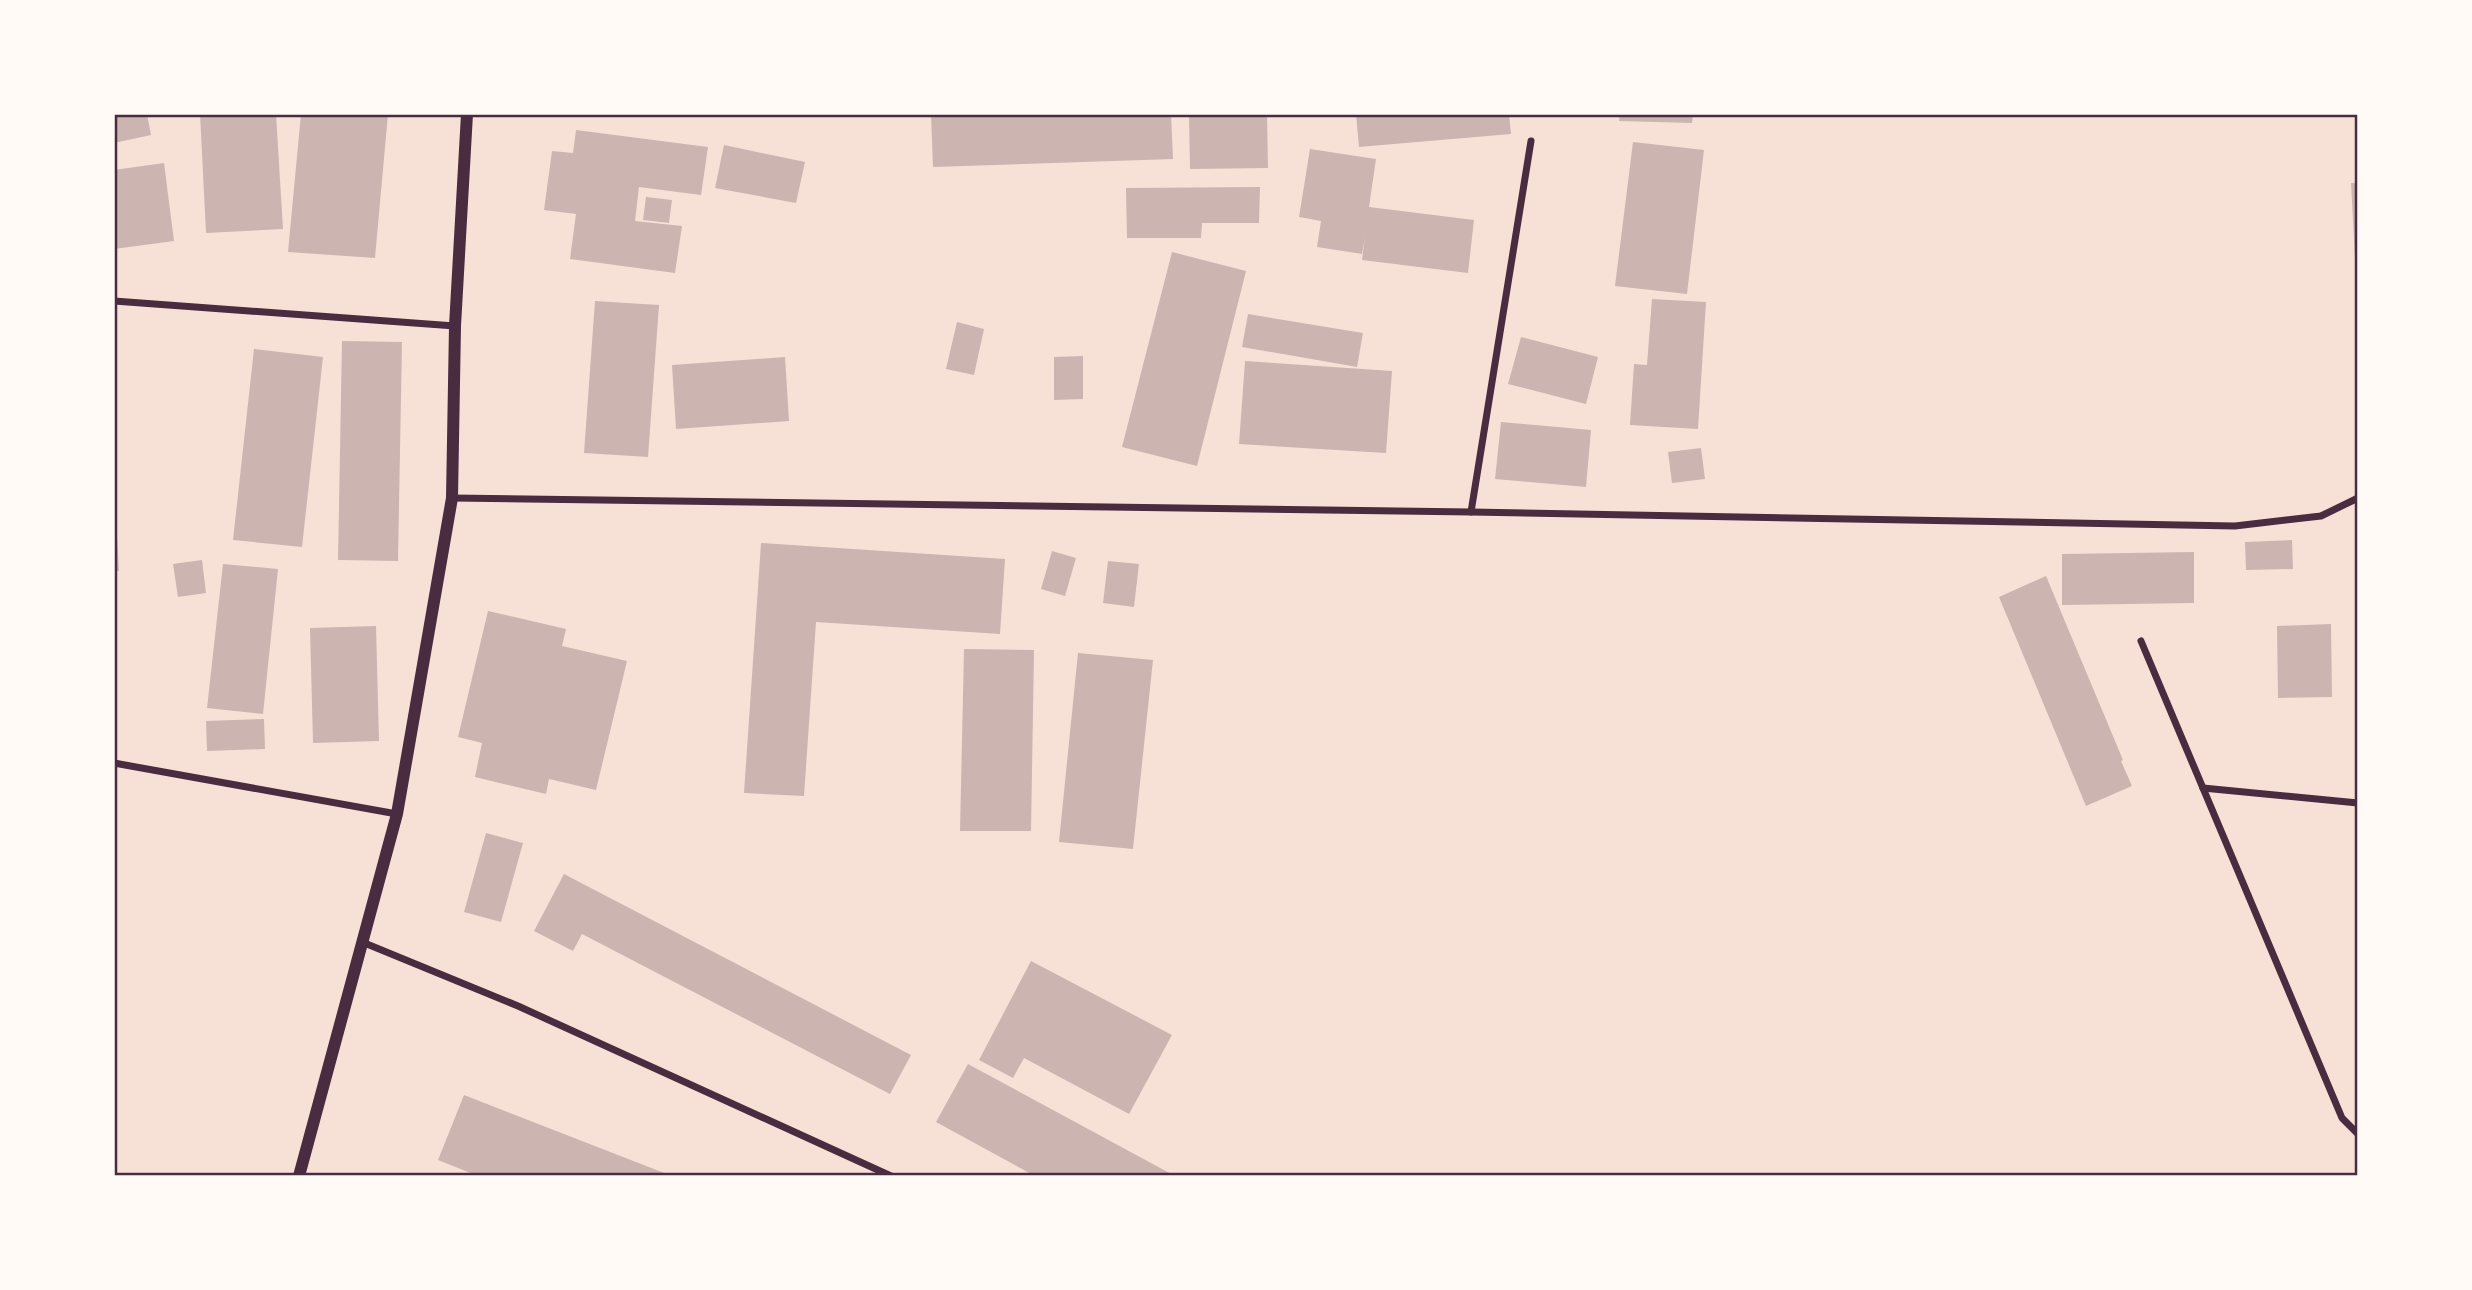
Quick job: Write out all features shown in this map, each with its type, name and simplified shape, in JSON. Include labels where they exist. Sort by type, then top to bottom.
[{"type":"street","points":[[299,1176],[397,814],[452,498],[455,327],[467,114]]},
{"type":"street","points":[[1471,512],[1531,141]]},
{"type":"street","points":[[114,301],[455,327]]},
{"type":"street","points":[[452,498],[2235,526],[2321,516],[2358,498]]},
{"type":"street","points":[[2141,641],[2342,1118],[2358,1134]]},
{"type":"street","points":[[114,763],[397,814]]},
{"type":"street","points":[[2203,788],[2358,803]]},
{"type":"street","points":[[362,942],[518,1006],[889,1176]]},
{"type":"building","points":[[114,114],[147,114],[151,135],[114,143]]},
{"type":"building","points":[[200,114],[276,114],[283,229],[206,233]]},
{"type":"building","points":[[301,114],[388,114],[375,258],[288,252]]},
{"type":"building","points":[[931,114],[1171,114],[1173,159],[933,167]]},
{"type":"building","points":[[1189,114],[1267,114],[1268,168],[1190,169]]},
{"type":"building","points":[[1356,114],[1509,114],[1511,134],[1359,147]]},
{"type":"building","points":[[1620,114],[1693,114],[1692,123],[1619,121]]},
{"type":"building","points":[[576,130],[708,147],[701,195],[639,187],[635,221],[682,226],[675,273],[570,259],[576,214],[544,210],[552,151],[573,153]]},
{"type":"building","points":[[1633,142],[1704,150],[1687,294],[1615,286]]},
{"type":"building","points":[[724,145],[805,162],[796,203],[715,188]]},
{"type":"building","points":[[1310,149],[1376,159],[1369,207],[1474,220],[1468,273],[1362,260],[1365,237],[1362,254],[1317,247],[1321,221],[1299,217]]},
{"type":"building","points":[[164,163],[174,241],[114,249],[114,170]]},
{"type":"building","points":[[2351,183],[2358,183],[2358,277],[2356,277]]},
{"type":"building","points":[[1260,187],[1259,223],[1202,223],[1201,238],[1127,238],[1126,188]]},
{"type":"building","points":[[646,197],[672,200],[669,223],[643,220]]},
{"type":"building","points":[[1172,252],[1246,271],[1197,466],[1122,447]]},
{"type":"building","points":[[1652,299],[1706,302],[1698,429],[1630,425],[1634,364],[1647,365]]},
{"type":"building","points":[[595,301],[659,305],[648,457],[584,453]]},
{"type":"building","points":[[1248,314],[1363,333],[1357,367],[1242,347]]},
{"type":"building","points":[[957,322],[984,329],[974,375],[946,369]]},
{"type":"building","points":[[1521,337],[1598,357],[1586,404],[1508,384]]},
{"type":"building","points":[[342,341],[402,342],[398,561],[338,560]]},
{"type":"building","points":[[254,349],[323,357],[302,547],[233,540]]},
{"type":"building","points":[[1083,356],[1083,399],[1054,400],[1054,357]]},
{"type":"building","points":[[785,357],[789,421],[676,429],[672,365]]},
{"type":"building","points":[[1245,361],[1392,371],[1386,453],[1239,444]]},
{"type":"building","points":[[1501,422],[1591,430],[1586,487],[1495,479]]},
{"type":"building","points":[[1701,448],[1705,479],[1672,483],[1668,452]]},
{"type":"building","points":[[116,518],[119,571],[114,571]]},
{"type":"building","points":[[2292,540],[2293,569],[2246,570],[2245,542]]},
{"type":"building","points":[[761,543],[1005,559],[1000,634],[816,622],[804,796],[744,793]]},
{"type":"building","points":[[1052,551],[1076,558],[1065,596],[1041,589]]},
{"type":"building","points":[[2194,552],[2194,603],[2062,605],[2062,554]]},
{"type":"building","points":[[202,560],[206,593],[178,597],[173,564]]},
{"type":"building","points":[[1108,561],[1139,564],[1134,607],[1103,603]]},
{"type":"building","points":[[223,564],[278,569],[263,714],[207,708]]},
{"type":"building","points":[[2046,576],[2132,786],[2086,806],[1999,597]]},
{"type":"building","points":[[488,611],[566,629],[562,646],[627,661],[596,790],[549,779],[546,794],[475,777],[482,743],[458,737]]},
{"type":"building","points":[[2331,624],[2332,697],[2278,698],[2277,626]]},
{"type":"building","points":[[376,626],[379,741],[313,743],[310,628]]},
{"type":"building","points":[[964,649],[1034,650],[1031,831],[960,831]]},
{"type":"building","points":[[1078,653],[1153,660],[1133,849],[1059,842]]},
{"type":"building","points":[[264,719],[265,749],[207,751],[206,721]]},
{"type":"building","points":[[486,833],[523,843],[501,922],[464,912]]},
{"type":"building","points":[[564,874],[911,1055],[890,1094],[582,934],[573,951],[534,931]]},
{"type":"building","points":[[1031,961],[1172,1035],[1129,1114],[1024,1058],[1013,1078],[979,1060]]},
{"type":"building","points":[[968,1064],[1175,1176],[1035,1176],[936,1122]]},
{"type":"building","points":[[464,1095],[672,1176],[478,1176],[438,1160]]}]
